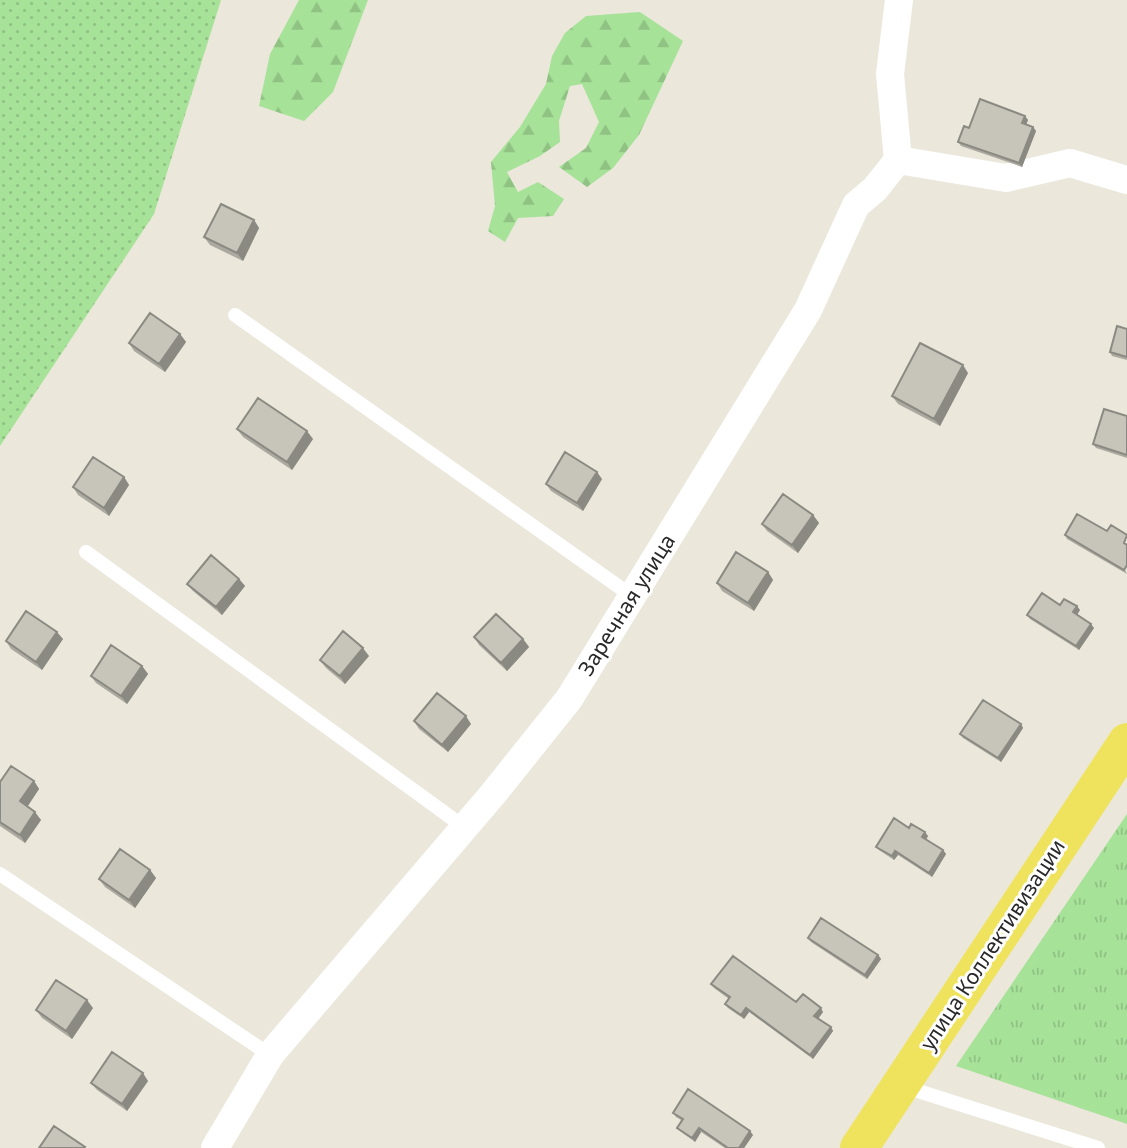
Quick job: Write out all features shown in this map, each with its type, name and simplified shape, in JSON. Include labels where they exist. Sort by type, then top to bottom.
[{"type":"main road","name":"улица Коллективизации","points":[[859,1148],[1127,742]]},
{"type":"street","points":[[899,0],[890,75],[898,160],[1006,178],[1070,163],[1127,180]]},
{"type":"street","name":"Заречная улица","points":[[215,1148],[270,1055],[569,699],[808,310],[856,205],[875,189],[898,160]]},
{"type":"lane","points":[[235,315],[632,596]]},
{"type":"lane","points":[[86,552],[464,827]]},
{"type":"lane","points":[[0,873],[270,1055]]},
{"type":"lane","points":[[901,1085],[1098,1148]]},
{"type":"green space","points":[[0,0],[221,0],[154,214],[0,446]]},
{"type":"green space","points":[[299,0],[368,0],[333,92],[304,121],[259,106],[270,54]]},
{"type":"green space","points":[[640,12],[683,41],[639,135],[613,168],[587,187],[559,167],[586,148],[599,122],[582,84],[570,86],[559,121],[560,142],[540,156],[507,172],[518,192],[538,182],[564,199],[553,216],[518,218],[505,242],[488,231],[495,206],[491,162],[520,127],[546,84],[552,56],[565,33],[586,16]]},
{"type":"green space","points":[[1127,814],[1127,1124],[956,1066]]},
{"type":"building","points":[[980,99],[1025,116],[1022,123],[1033,127],[1019,163],[958,142],[964,126],[969,128]]},
{"type":"building","points":[[221,204],[254,220],[237,253],[204,237]]},
{"type":"building","points":[[150,313],[180,334],[159,364],[129,343]]},
{"type":"building","points":[[1117,326],[1127,329],[1127,357],[1110,352]]},
{"type":"building","points":[[920,343],[963,365],[934,419],[892,396]]},
{"type":"building","points":[[258,398],[307,431],[287,462],[237,429]]},
{"type":"building","points":[[1104,409],[1127,416],[1127,455],[1093,444]]},
{"type":"building","points":[[565,452],[597,472],[577,503],[546,484]]},
{"type":"building","points":[[93,457],[124,477],[104,508],[73,487]]},
{"type":"building","points":[[783,494],[813,515],[792,545],[762,524]]},
{"type":"building","points":[[1077,514],[1107,531],[1111,525],[1127,535],[1124,543],[1127,545],[1127,565],[1124,570],[1065,535]]},
{"type":"building","points":[[736,552],[768,572],[748,603],[717,583]]},
{"type":"building","points":[[211,555],[239,579],[216,607],[187,584]]},
{"type":"building","points":[[1042,593],[1060,605],[1064,599],[1077,606],[1073,612],[1091,624],[1076,646],[1027,615]]},
{"type":"building","points":[[26,611],[57,632],[36,662],[6,641]]},
{"type":"building","points":[[496,614],[523,639],[501,663],[474,637]]},
{"type":"building","points":[[343,631],[363,648],[340,676],[320,660]]},
{"type":"building","points":[[111,645],[142,666],[121,696],[91,676]]},
{"type":"building","points":[[437,693],[466,716],[442,745],[414,721]]},
{"type":"building","points":[[983,700],[1021,724],[998,758],[960,734]]},
{"type":"building","points":[[11,766],[34,781],[20,801],[35,812],[20,835],[0,822],[0,782]]},
{"type":"building","points":[[894,818],[909,828],[911,824],[925,832],[922,837],[943,850],[929,873],[895,851],[892,856],[876,847]]},
{"type":"building","points":[[120,849],[150,870],[129,900],[99,879]]},
{"type":"building","points":[[821,918],[878,955],[865,975],[808,938]]},
{"type":"building","points":[[733,956],[796,1002],[803,994],[821,1008],[814,1016],[831,1027],[810,1055],[746,1008],[741,1015],[725,1004],[730,997],[711,984]]},
{"type":"building","points":[[56,980],[87,1000],[66,1031],[36,1010]]},
{"type":"building","points":[[112,1052],[143,1073],[122,1104],[91,1083]]},
{"type":"building","points":[[688,1089],[750,1131],[739,1148],[728,1148],[699,1128],[692,1138],[677,1128],[683,1119],[673,1113]]},
{"type":"building","points":[[54,1126],[85,1147],[39,1148]]}]
